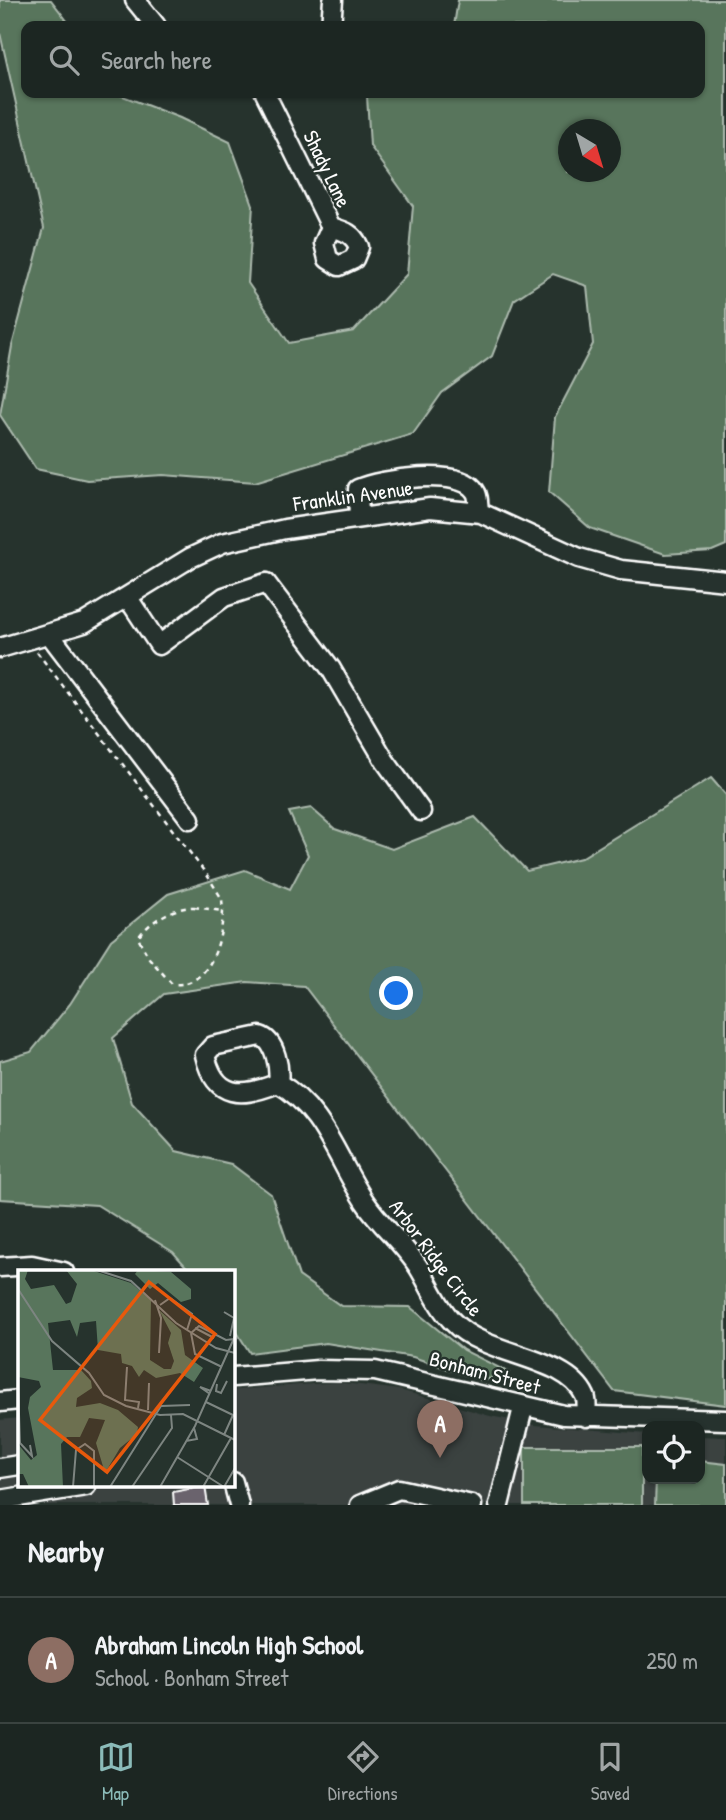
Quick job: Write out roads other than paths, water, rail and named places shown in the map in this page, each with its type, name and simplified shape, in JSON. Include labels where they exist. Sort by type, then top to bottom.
[{"type":"street","points":[[135,0],[152,21]]},
{"type":"street","points":[[331,21],[333,0]]},
{"type":"street","name":"Shady Lane","points":[[267,98],[331,227]]},
{"type":"street","points":[[359,519],[358,489],[371,483],[426,475],[470,484],[477,493],[479,512]]},
{"type":"street","name":"Franklin Avenue","points":[[0,648],[84,623],[190,558],[222,543],[285,529],[430,508],[479,512],[597,564],[645,575],[726,581]]},
{"type":"street","points":[[128,598],[159,645],[224,597],[266,583],[331,669],[385,761],[421,811]]},
{"type":"street","points":[[50,635],[190,819]]},
{"type":"street","name":"Arbor Ridge Circle","points":[[278,1083],[306,1102],[364,1200],[417,1264],[452,1321],[485,1345],[541,1364],[577,1384],[586,1398],[586,1417]]},
{"type":"street","points":[[0,1267],[32,1265],[55,1270]]},
{"type":"street","name":"Bonham Street","points":[[234,1377],[318,1370],[375,1371],[427,1381],[523,1408],[586,1417],[726,1420]]},
{"type":"street","points":[[0,1402],[18,1400]]},
{"type":"street","points":[[499,1505],[523,1408]]},
{"type":"street","points":[[0,1468],[18,1465]]},
{"type":"street","points":[[234,1486],[239,1505]]},
{"type":"street","points":[[0,1500],[74,1488]]},
{"type":"street","points":[[360,1505],[399,1489],[472,1505]]},
{"type":"place","name":"Abraham Lincoln High School","points":[[440,1458]]}]
